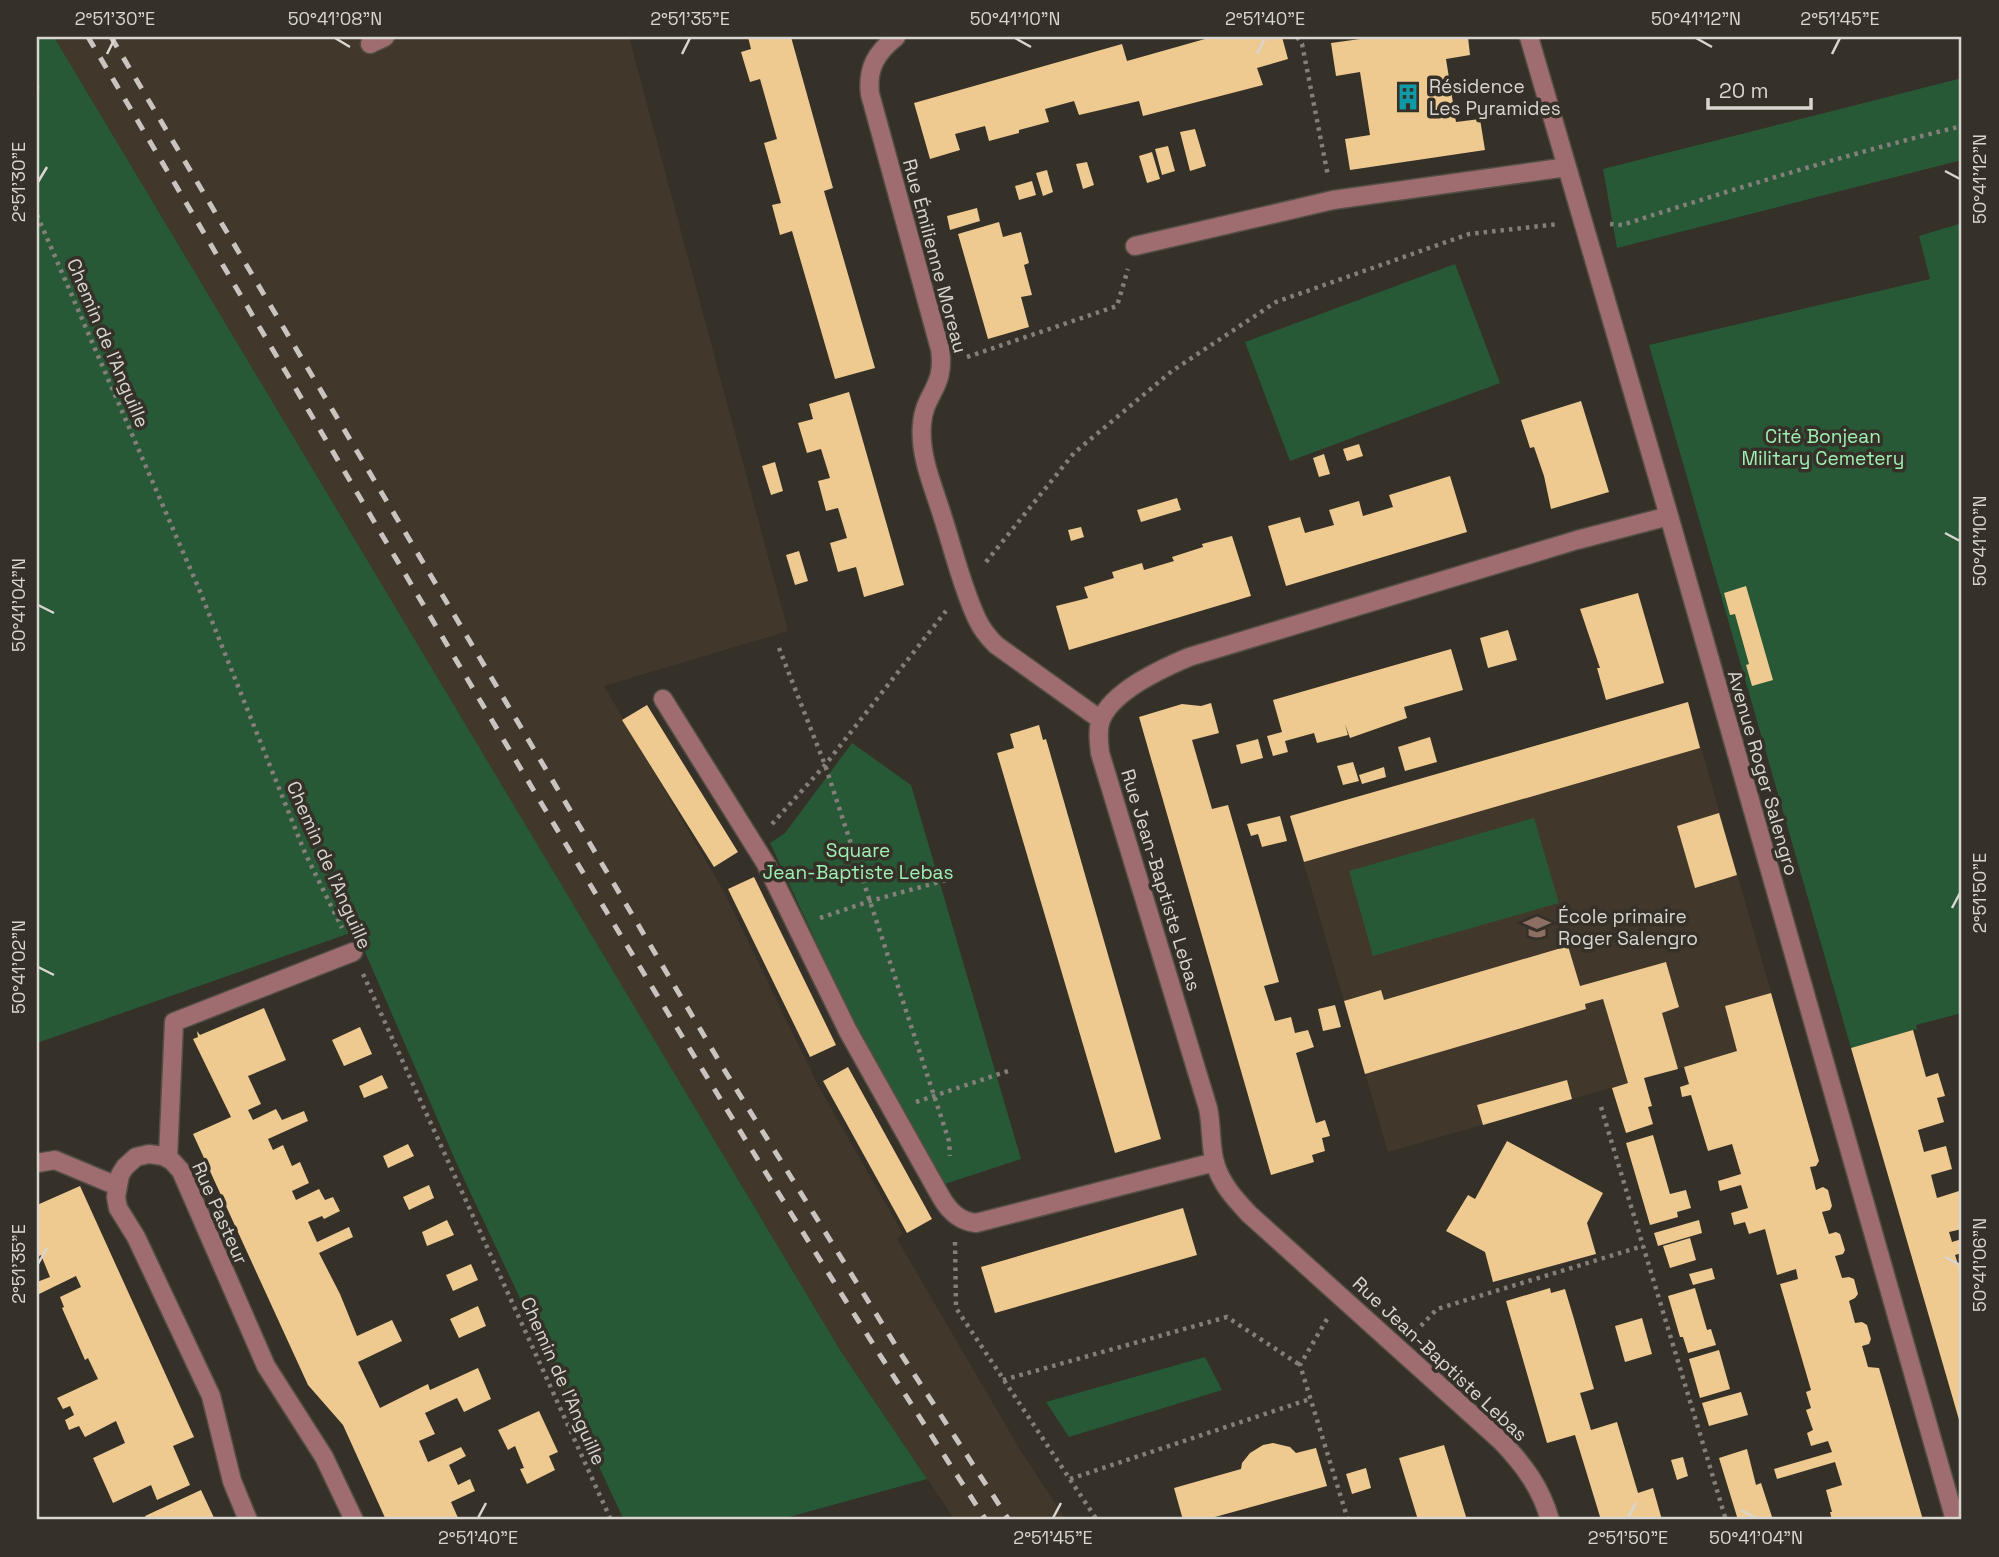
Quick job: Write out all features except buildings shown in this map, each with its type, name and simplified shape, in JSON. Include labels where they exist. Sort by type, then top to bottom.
[{"type":"street","name":"Rue Émilienne Moreau","points":[[896,37],[878,53],[872,66],[870,94],[942,357],[939,383],[922,421],[924,454],[965,588],[985,634],[996,645],[1101,720]]},
{"type":"street","name":"Avenue Roger Salengro","points":[[1529,37],[1955,1520]]},
{"type":"street","points":[[1135,246],[1333,200],[1567,167]]},
{"type":"street","points":[[1101,720],[1110,705],[1141,681],[1189,657],[1577,540],[1668,516]]},
{"type":"street","points":[[663,699],[777,883],[848,1031],[941,1197],[954,1215],[961,1220],[976,1223],[1214,1162]]},
{"type":"street","name":"Rue Jean-Baptiste Lebas","points":[[1101,720],[1098,734],[1100,753],[1208,1108],[1214,1162],[1224,1184],[1249,1214],[1520,1461],[1538,1487],[1550,1520]]},
{"type":"street","points":[[168,1158],[174,1022],[353,952]]},
{"type":"street","name":"Rue Pasteur","points":[[117,1186],[125,1167],[135,1157],[149,1154],[168,1158],[176,1164],[188,1182],[195,1206],[265,1366],[324,1457],[354,1520]]},
{"type":"street","points":[[37,1164],[55,1160],[117,1186],[118,1208],[136,1237],[211,1396],[232,1480],[248,1520]]},
{"type":"path","points":[[1297,37],[1302,44],[1333,200]]},
{"type":"path","points":[[37,86],[37,92]]},
{"type":"path","points":[[986,562],[1074,453],[1172,371],[1276,302],[1469,234],[1583,222],[1622,225],[1896,142],[1962,126]]},
{"type":"path","name":"Chemin de l'Anguille","points":[[37,215],[199,589],[305,853],[353,952],[611,1520]]},
{"type":"path","points":[[942,357],[1117,306],[1135,246]]},
{"type":"path","points":[[754,844],[825,765],[953,602]]},
{"type":"path","points":[[779,648],[825,765],[949,1141],[951,1166]]},
{"type":"path","points":[[797,926],[870,901],[950,879]]},
{"type":"path","points":[[893,1111],[1008,1071]]},
{"type":"path","points":[[1601,1107],[1726,1520]]},
{"type":"path","points":[[954,1215],[956,1308],[1097,1520]]},
{"type":"path","points":[[1400,1349],[1437,1309],[1643,1246]]},
{"type":"path","points":[[1300,1365],[1340,1295]]},
{"type":"path","points":[[1003,1380],[1227,1317],[1300,1365],[1348,1520]]},
{"type":"path","points":[[1070,1479],[1310,1399]]},
{"type":"shaded area","points":[[54,37],[629,37],[788,631],[604,686],[724,892],[819,1087],[903,1234],[897,1239],[1019,1448],[1066,1520],[955,1520],[840,1350]]},
{"type":"shaded area","name":"École primaire Roger Salengro","points":[[1688,702],[1784,1038],[1388,1152],[1290,816]]},
{"type":"green space","points":[[37,37],[54,37],[840,1350],[927,1479],[778,1520],[624,1520],[456,1162],[356,931],[37,1043]]},
{"type":"green space","points":[[1962,78],[1962,160],[1617,248],[1603,169]]},
{"type":"green space","name":"Cité Bonjean Military Cemetery","points":[[1962,223],[1962,1013],[1916,1025],[1917,1029],[1851,1048],[1649,345],[1930,279],[1919,236]]},
{"type":"green space","points":[[1455,264],[1500,383],[1290,461],[1245,342]]},
{"type":"green space","name":"Square Jean-Baptiste Lebas","points":[[852,743],[911,785],[1021,1159],[942,1185],[855,1025],[770,843],[785,833]]},
{"type":"green space","points":[[1534,818],[1559,903],[1373,956],[1349,871]]},
{"type":"green space","points":[[1205,1357],[1222,1390],[1069,1437],[1046,1402]]},
{"type":"railway","points":[[88,37],[641,969],[869,1338],[986,1520]]},
{"type":"railway","points":[[111,37],[725,1071],[901,1354],[1009,1520]]},
{"type":"place","name":"Résidence Les Pyramides","points":[[1408,97]]},
{"type":"place","name":"École primaire Roger Salengro","points":[[1537,927]]}]
